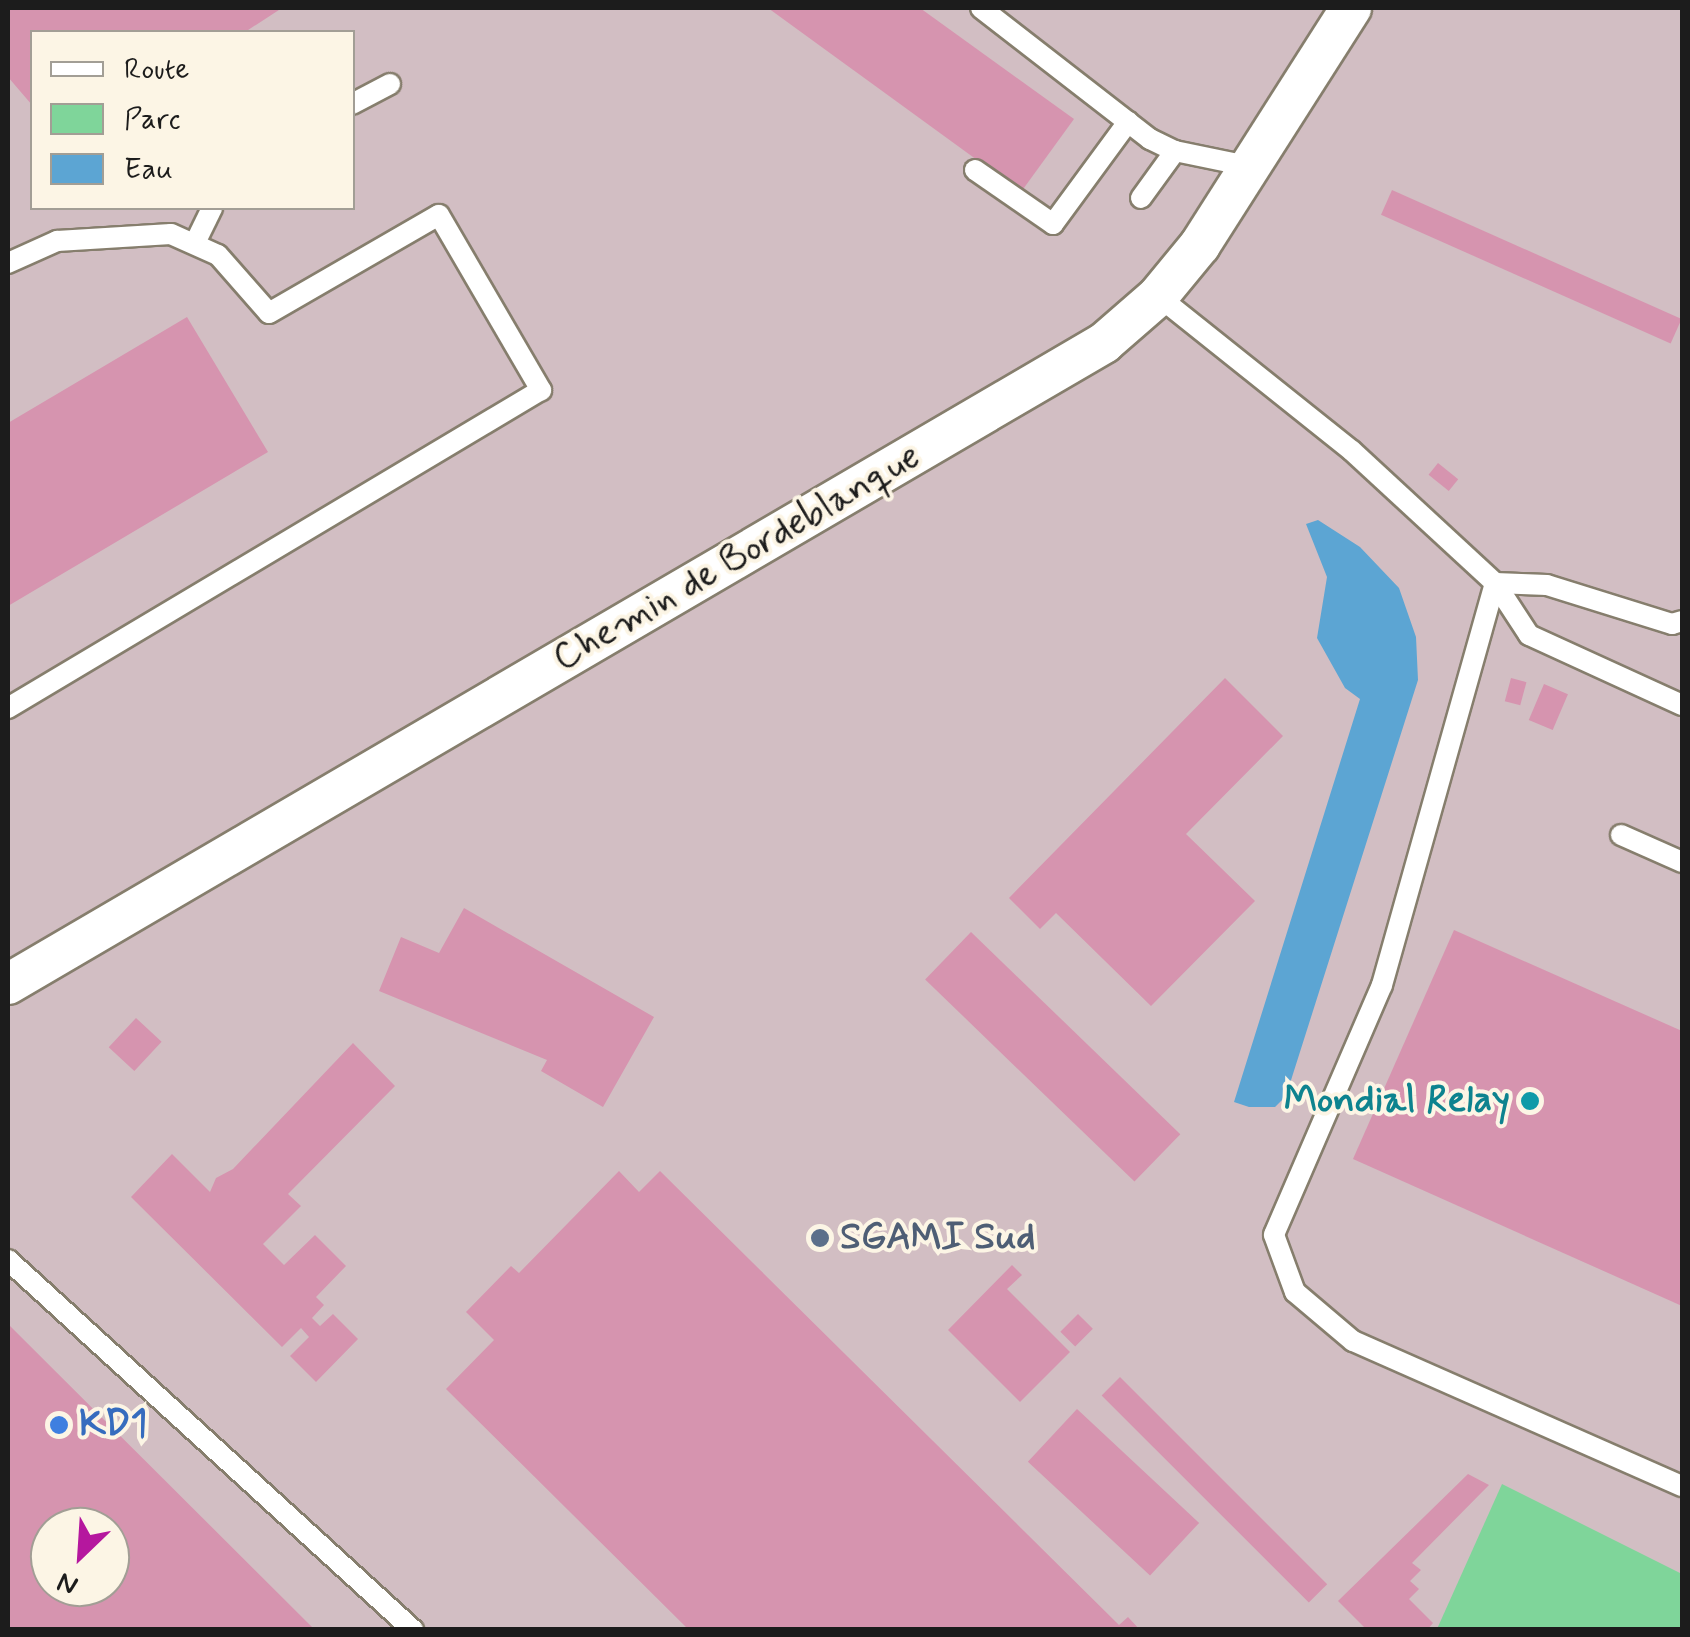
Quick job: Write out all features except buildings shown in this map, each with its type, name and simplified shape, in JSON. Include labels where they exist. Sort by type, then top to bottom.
[{"type":"street","name":"Chemin de Bordeblanque","points":[[8,984],[1066,368],[1158,296],[1252,168],[1351,8]]},
{"type":"lane","points":[[981,8],[1128,122],[1175,151],[1252,168]]},
{"type":"lane","points":[[355,102],[390,84]]},
{"type":"lane","points":[[975,170],[1053,224],[1128,122]]},
{"type":"lane","points":[[1140,198],[1175,151]]},
{"type":"lane","points":[[196,240],[211,210]]},
{"type":"lane","points":[[8,262],[58,241],[120,233],[196,240],[269,313],[438,215],[541,390],[8,708]]},
{"type":"lane","points":[[1158,296],[1352,451],[1495,583],[1528,636],[1682,705]]},
{"type":"lane","points":[[1495,583],[1548,585],[1672,624],[1682,621]]},
{"type":"lane","points":[[1495,583],[1382,986],[1274,1235],[1295,1292],[1353,1341],[1682,1486]]},
{"type":"lane","points":[[1621,835],[1682,862]]},
{"type":"lane","points":[[8,1260],[413,1630]]},
{"type":"shaded area","points":[[8,8],[1682,8],[1682,1629],[8,1629]]},
{"type":"green space","points":[[1502,1484],[1682,1574],[1682,1629],[1437,1629]]},
{"type":"water","points":[[1318,520],[1360,547],[1399,588],[1416,637],[1418,680],[1286,1096],[1275,1107],[1249,1107],[1234,1102],[1360,699],[1345,688],[1317,638],[1327,577],[1306,524]]},
{"type":"place","name":"Mondial Relay","points":[[1530,1101]]},
{"type":"place","name":"SGAMI Sud","points":[[820,1238]]},
{"type":"place","name":"KD1","points":[[59,1425]]}]
